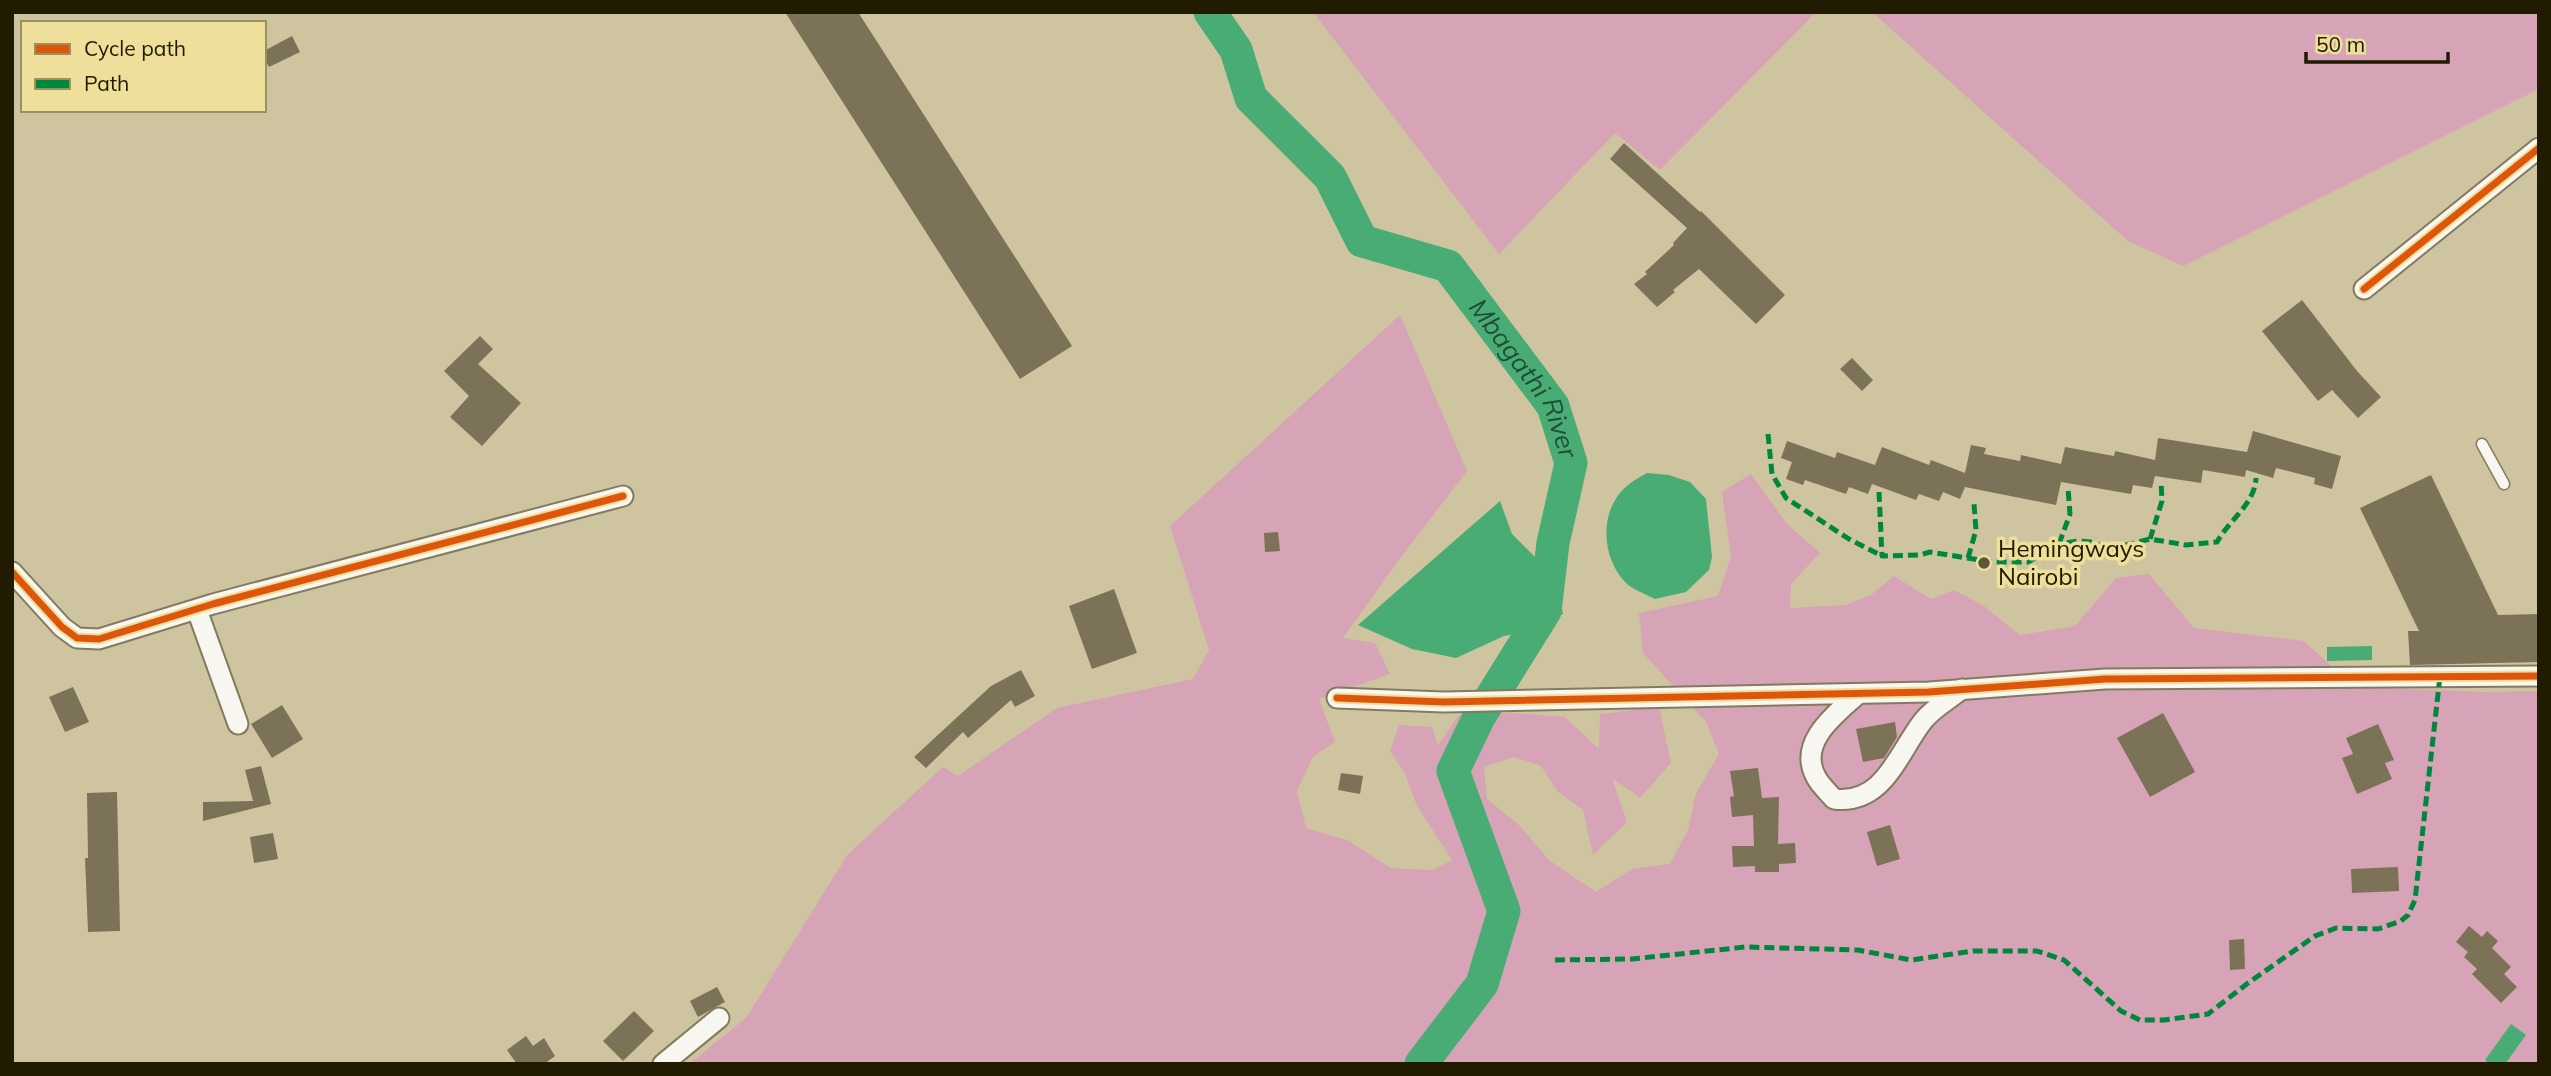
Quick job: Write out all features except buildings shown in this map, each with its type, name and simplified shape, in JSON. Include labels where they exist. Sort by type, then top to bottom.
[{"type":"street","points":[[2364,289],[2539,148]]},
{"type":"street","points":[[12,572],[62,627],[77,638],[99,639],[475,533],[623,496]]},
{"type":"street","points":[[197,610],[238,724]]},
{"type":"street","points":[[1337,698],[1444,702],[1858,694],[1962,690],[2105,679],[2539,676]]},
{"type":"street","points":[[1858,694],[1821,727],[1811,750],[1815,776],[1834,799],[1849,801],[1869,794],[1899,758],[1924,719],[1962,690]]},
{"type":"street","points":[[663,1064],[719,1018]]},
{"type":"lane","points":[[2482,444],[2504,484]]},
{"type":"shaded area","points":[[1313,12],[1816,12],[1660,170],[1615,133],[1499,254]]},
{"type":"shaded area","points":[[1872,12],[2539,12],[2539,89],[2183,266],[2128,241]]},
{"type":"shaded area","points":[[1400,315],[1467,471],[1343,638],[1375,643],[1390,674],[1319,699],[1335,742],[1313,757],[1297,791],[1306,828],[1347,840],[1391,868],[1433,870],[1452,860],[1417,806],[1405,774],[1390,751],[1399,725],[1432,727],[1438,745],[1459,715],[1513,713],[1565,717],[1599,749],[1600,714],[1659,707],[1671,763],[1640,798],[1612,778],[1627,822],[1593,855],[1583,810],[1558,792],[1541,766],[1514,757],[1484,767],[1487,799],[1519,825],[1549,860],[1596,892],[1632,869],[1670,864],[1688,830],[1696,793],[1719,754],[1706,722],[1643,653],[1639,613],[1718,596],[1731,556],[1722,492],[1751,474],[1787,524],[1820,553],[1791,584],[1790,608],[1846,605],[1871,595],[1894,576],[1931,599],[1954,590],[1984,606],[2020,635],[2075,626],[2116,578],[2149,574],[2194,628],[2304,641],[2354,687],[2487,692],[2539,691],[2539,1064],[689,1064],[746,1018],[848,854],[943,767],[958,776],[1057,708],[1193,679],[1209,650],[1170,526]]},
{"type":"shaded area","points":[[1647,473],[1669,475],[1690,482],[1706,499],[1712,557],[1709,570],[1686,592],[1655,599],[1632,588],[1619,575],[1610,555],[1606,533],[1610,512],[1617,497],[1628,485]]},
{"type":"shaded area","points":[[1500,501],[1512,534],[1555,577],[1563,614],[1530,631],[1504,636],[1456,658],[1412,649],[1358,625]]},
{"type":"shaded area","points":[[2372,646],[2372,660],[2327,661],[2327,647]]},
{"type":"shaded area","points":[[2511,1024],[2526,1035],[2505,1064],[2490,1064],[2485,1060]]},
{"type":"waterway","name":"Mbagathi River","points":[[1210,12],[1236,50],[1251,98],[1330,177],[1362,241],[1448,266],[1553,406],[1571,463],[1553,543],[1545,611],[1479,717],[1453,771],[1504,911],[1482,984],[1421,1064]]},
{"type":"marked path","points":[[1768,434],[1772,474],[1786,498],[1849,539],[1882,556]]},
{"type":"marked path","points":[[1879,492],[1882,556],[1920,555],[1930,552],[1992,562],[2028,562],[2059,544],[2078,541],[2091,542],[2110,549],[2150,539],[2186,545],[2217,542],[2251,496],[2256,478]]},
{"type":"marked path","points":[[2150,539],[2162,501],[2161,481]]},
{"type":"marked path","points":[[2059,544],[2070,514],[2068,488]]},
{"type":"marked path","points":[[1968,558],[1976,530],[1974,504]]},
{"type":"marked path","points":[[1555,960],[1632,959],[1745,947],[1858,950],[1911,960],[1973,951],[2037,951],[2064,960],[2121,1011],[2140,1020],[2164,1020],[2208,1014],[2315,936],[2336,928],[2378,929],[2401,921],[2408,915],[2415,900],[2440,676]]},
{"type":"cycle path","points":[[2364,289],[2539,148]]},
{"type":"cycle path","points":[[12,572],[62,627],[77,638],[99,639],[213,604],[623,496]]},
{"type":"cycle path","points":[[1337,698],[1444,702],[1929,692],[2105,679],[2539,676]]},
{"type":"place","name":"Hemingways Nairobi","points":[[1984,563]]}]
